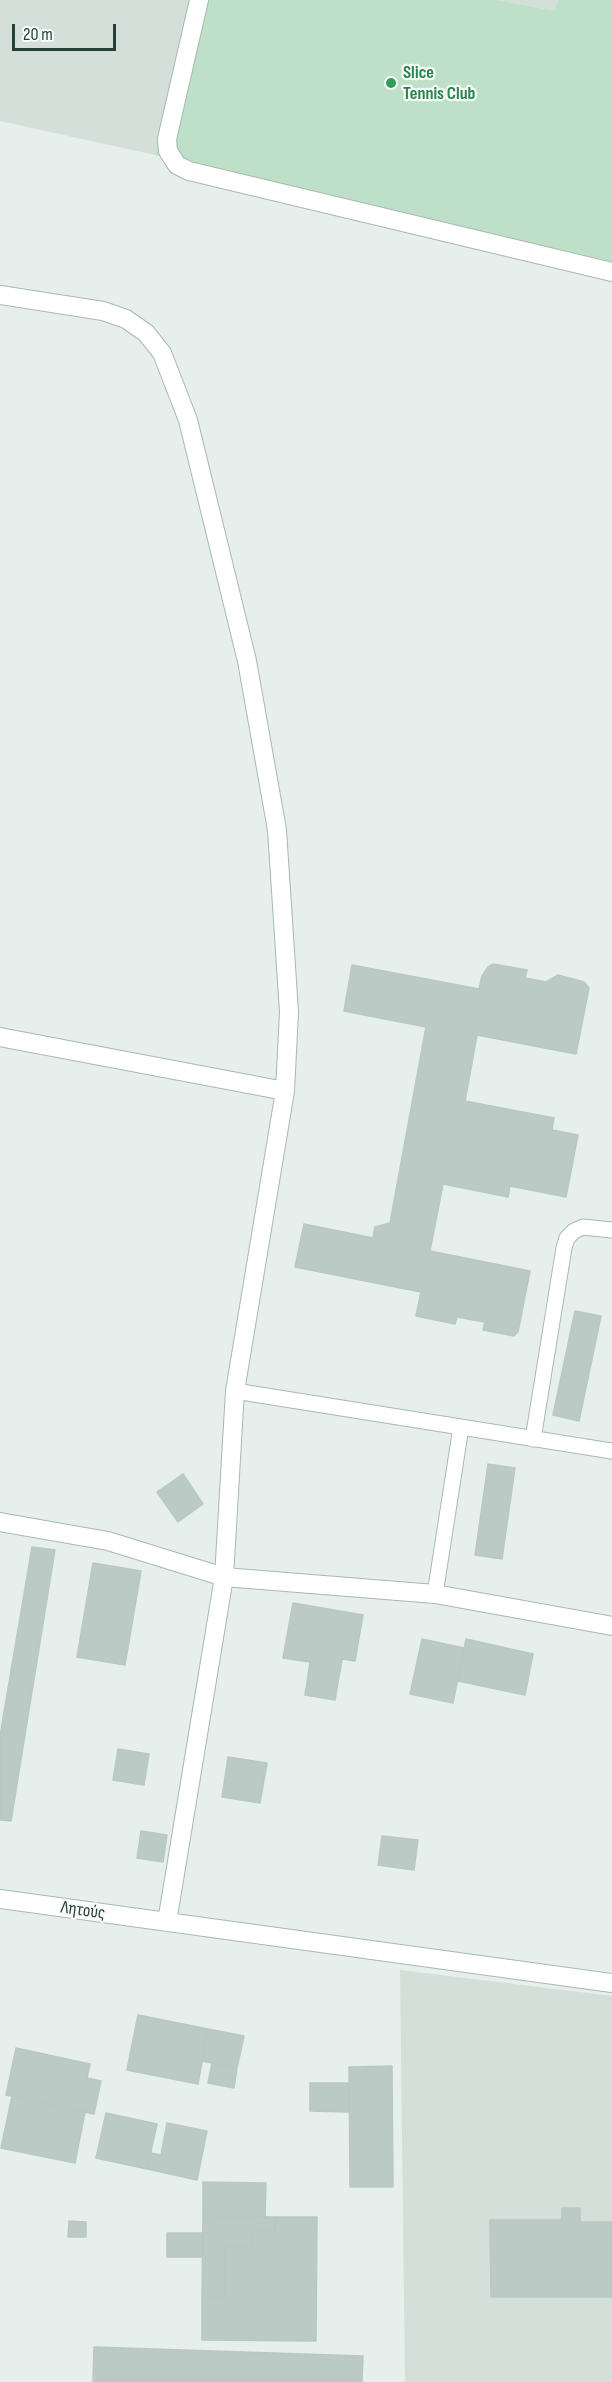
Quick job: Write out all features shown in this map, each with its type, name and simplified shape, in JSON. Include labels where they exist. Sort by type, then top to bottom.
[{"type":"street","points":[[200,0],[167,139],[168,151],[177,165],[189,171],[612,272]]},
{"type":"street","points":[[0,295],[103,311],[126,319],[147,333],[162,353],[188,420],[247,660],[277,831],[289,1012],[285,1091],[235,1391],[224,1577],[166,1922]]},
{"type":"street","points":[[0,1037],[285,1091]]},
{"type":"street","points":[[0,1522],[108,1541],[224,1577],[435,1594],[612,1626]]},
{"type":"street","name":"Λητούς","points":[[0,1899],[612,1983]]},
{"type":"lane","points":[[533,1439],[567,1238],[574,1231],[584,1227],[612,1230]]},
{"type":"lane","points":[[235,1391],[612,1451]]},
{"type":"lane","points":[[435,1594],[461,1427]]},
{"type":"shaded area","points":[[0,0],[188,0],[155,155],[0,121]]},
{"type":"shaded area","points":[[498,0],[558,0],[555,11]]},
{"type":"shaded area","points":[[400,1970],[612,1996],[612,2382],[405,2382]]},
{"type":"green space","name":"Slice Tennis Club","points":[[188,0],[498,0],[555,11],[558,0],[612,0],[612,262],[155,155]]},
{"type":"building","points":[[493,964],[527,970],[525,978],[546,982],[558,975],[584,982],[589,988],[576,1054],[477,1035],[465,1101],[554,1118],[552,1130],[578,1135],[566,1197],[510,1186],[508,1197],[443,1184],[430,1251],[530,1271],[518,1332],[514,1336],[483,1330],[485,1322],[457,1317],[455,1324],[416,1316],[421,1292],[295,1267],[304,1224],[373,1238],[375,1227],[390,1223],[426,1027],[344,1011],[352,965],[479,989],[482,976]]},
{"type":"building","points":[[575,1311],[601,1316],[579,1421],[553,1415]]},
{"type":"building","points":[[488,1464],[515,1468],[502,1559],[475,1555]]},
{"type":"building","points":[[183,1474],[203,1504],[178,1522],[157,1492]]},
{"type":"building","points":[[32,1547],[55,1550],[11,1821],[0,1820],[0,1736]]},
{"type":"building","points":[[93,1563],[141,1571],[125,1665],[77,1657]]},
{"type":"building","points":[[293,1603],[363,1615],[355,1661],[342,1659],[335,1700],[305,1695],[310,1662],[283,1658]]},
{"type":"building","points":[[422,1639],[464,1648],[453,1703],[410,1694]]},
{"type":"building","points":[[466,1639],[533,1654],[525,1695],[458,1681]]},
{"type":"building","points":[[118,1749],[149,1754],[144,1785],[113,1780]]},
{"type":"building","points":[[228,1757],[267,1763],[260,1803],[222,1797]]},
{"type":"building","points":[[141,1831],[167,1835],[163,1862],[137,1858]]},
{"type":"building","points":[[382,1836],[418,1840],[414,1870],[378,1865]]},
{"type":"building","points":[[138,2015],[208,2029],[198,2084],[127,2070]]},
{"type":"building","points":[[208,2029],[244,2036],[237,2068],[202,2061]]},
{"type":"building","points":[[16,2048],[90,2064],[87,2078],[101,2081],[94,2114],[6,2095]]},
{"type":"building","points":[[212,2063],[237,2068],[234,2088],[208,2083]]},
{"type":"building","points":[[392,2066],[393,2187],[350,2187],[349,2067]]},
{"type":"building","points":[[310,2083],[349,2083],[349,2112],[310,2111]]},
{"type":"building","points":[[12,2096],[85,2112],[75,2163],[1,2148]]},
{"type":"building","points":[[106,2113],[157,2124],[147,2169],[96,2158]]},
{"type":"building","points":[[167,2123],[207,2131],[197,2180],[147,2169],[151,2153],[161,2155]]},
{"type":"building","points":[[203,2182],[266,2183],[265,2217],[203,2216]]},
{"type":"building","points":[[562,2208],[580,2208],[580,2222],[612,2222],[612,2297],[491,2297],[490,2220],[562,2220]]},
{"type":"building","points":[[203,2216],[275,2217],[275,2232],[252,2231],[252,2246],[225,2246],[225,2298],[202,2298]]},
{"type":"building","points":[[275,2217],[317,2217],[316,2341],[202,2340],[202,2298],[225,2298],[225,2246],[252,2246],[252,2231],[275,2232]]},
{"type":"building","points":[[69,2221],[86,2222],[86,2237],[68,2237]]},
{"type":"building","points":[[167,2233],[203,2233],[203,2257],[167,2257]]},
{"type":"building","points":[[94,2347],[363,2356],[362,2382],[93,2382]]},
{"type":"place","name":"Slice Tennis Club","points":[[391,83]]}]
